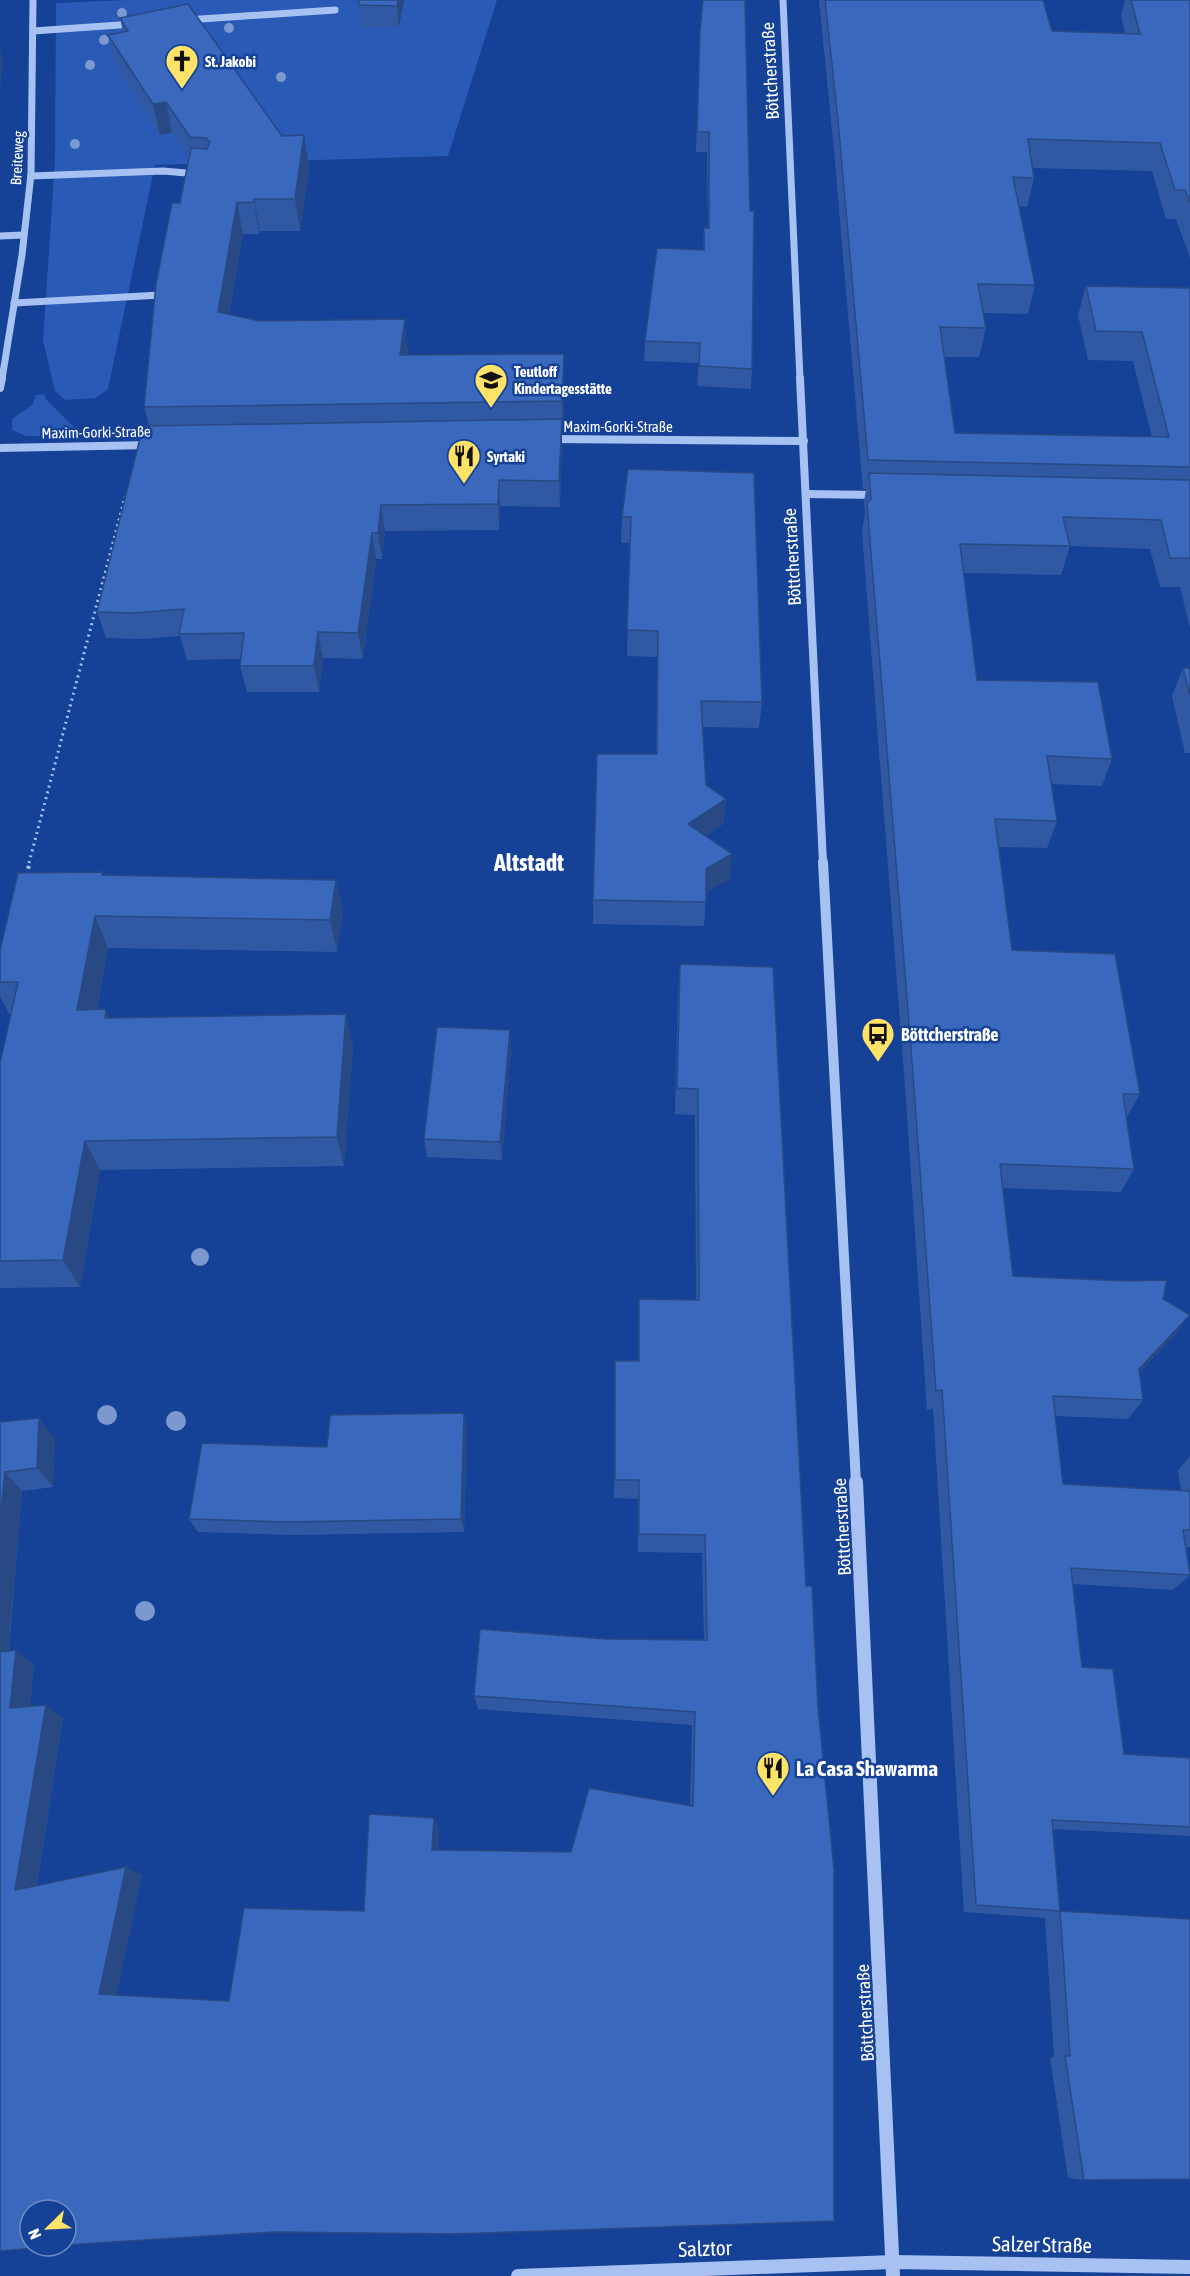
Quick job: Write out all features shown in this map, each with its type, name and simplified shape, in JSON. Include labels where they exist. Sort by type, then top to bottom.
[{"type":"street","name":"Breiteweg","points":[[0,388],[14,303],[30,176],[34,69],[33,0]]},
{"type":"street","name":"Böttcherstraße","points":[[783,0],[893,2269]]},
{"type":"street","points":[[184,20],[335,10]]},
{"type":"street","points":[[33,31],[137,24]]},
{"type":"street","points":[[30,176],[163,171],[211,175]]},
{"type":"street","points":[[0,236],[23,235]]},
{"type":"street","points":[[14,303],[161,295]]},
{"type":"street","name":"Maxim-Gorki-Straße","points":[[539,439],[804,441]]},
{"type":"street","name":"Maxim-Gorki-Straße","points":[[0,448],[163,445]]},
{"type":"street","points":[[806,494],[888,496]]},
{"type":"street","name":"Salzer Straße","points":[[893,2269],[1190,2267]]},
{"type":"street","name":"Salztor","points":[[518,2276],[893,2269]]},
{"type":"path","points":[[23,887],[139,445]]},
{"type":"shaded area","points":[[128,0],[497,0],[448,156],[155,165],[108,389],[96,398],[65,400],[55,391],[43,340],[55,161],[56,3]]},
{"type":"shaded area","points":[[44,394],[46,399],[84,437],[26,436],[12,430],[12,419],[32,405],[36,395]]},
{"type":"building","points":[[358,0],[398,0],[397,6],[359,5]]},
{"type":"building","points":[[703,0],[745,0],[750,211],[754,211],[752,369],[699,366],[700,343],[645,341],[657,248],[704,250],[704,228],[709,228],[709,132],[697,132]]},
{"type":"building","points":[[825,0],[1043,0],[1052,31],[1140,34],[1131,0],[1190,0],[1190,203],[1185,190],[1175,190],[1160,143],[1028,139],[1034,178],[1013,177],[1035,285],[978,284],[986,328],[940,327],[955,433],[1169,437],[1142,332],[1096,331],[1086,286],[1190,288],[1190,467],[868,460]]},
{"type":"building","points":[[188,4],[282,136],[304,135],[295,199],[254,199],[254,202],[237,203],[218,312],[259,321],[405,319],[400,355],[564,354],[562,401],[144,407],[156,284],[172,203],[180,203],[191,148],[207,149],[210,142],[206,138],[190,137],[166,102],[153,104],[108,35],[128,31],[120,18]]},
{"type":"building","points":[[562,419],[559,481],[499,480],[498,504],[381,505],[378,533],[372,533],[358,633],[318,632],[314,666],[240,666],[244,633],[179,634],[184,609],[133,613],[97,612],[143,426]]},
{"type":"building","points":[[628,469],[754,473],[762,702],[701,701],[706,785],[726,799],[688,824],[732,854],[706,869],[706,902],[593,900],[597,754],[657,754],[658,631],[627,630],[631,517],[622,517]]},
{"type":"building","points":[[869,473],[1190,480],[1190,558],[1170,558],[1161,520],[1063,517],[1070,546],[960,544],[977,680],[1098,682],[1112,759],[1047,756],[1057,821],[995,819],[1012,950],[1115,954],[1140,1094],[1123,1094],[1134,1169],[1000,1164],[1013,1276],[1128,1281],[1167,1280],[1163,1299],[1190,1315],[1139,1369],[1143,1400],[1053,1396],[1063,1484],[1190,1491],[1190,1530],[1183,1530],[1190,1575],[1071,1568],[1082,1667],[1113,1669],[1124,1754],[1190,1758],[1190,1827],[1052,1820],[1060,1911],[976,1905],[942,1390],[936,1391],[867,503],[871,500]]},
{"type":"building","points":[[1183,668],[1190,668],[1190,695]]},
{"type":"building","points":[[103,872],[102,875],[336,880],[330,920],[95,916],[77,1010],[106,1009],[105,1018],[346,1014],[337,1137],[85,1141],[63,1260],[0,1261],[0,1063],[18,982],[0,982],[0,950],[18,873]]},
{"type":"building","points":[[680,964],[773,967],[806,1586],[812,1586],[818,1707],[834,1869],[834,2221],[455,2234],[273,2232],[78,2244],[78,2198],[18,2198],[18,2249],[0,2251],[0,1652],[16,1650],[10,1708],[46,1705],[15,1890],[126,1867],[99,1994],[229,2001],[244,1908],[364,1911],[369,1814],[434,1818],[432,1850],[571,1852],[589,1788],[693,1806],[695,1712],[474,1696],[480,1629],[606,1639],[707,1640],[705,1535],[639,1534],[639,1480],[615,1480],[615,1361],[639,1361],[639,1299],[699,1300],[698,1089],[677,1088]]},
{"type":"building","points":[[437,1027],[510,1030],[500,1142],[424,1139]]},
{"type":"building","points":[[464,1413],[461,1519],[286,1522],[189,1519],[202,1443],[327,1447],[330,1415]]},
{"type":"building","points":[[39,1418],[37,1468],[5,1472],[0,1523],[0,1422]]},
{"type":"building","points":[[1060,1911],[1190,1919],[1190,2179],[1084,2180],[1065,2056],[1070,2056]]},
{"type":"place","name":"St. Jakobi","points":[[182,90]]},
{"type":"place","name":"Teutloff Kindertagesstätte","points":[[491,409]]},
{"type":"place","name":"Syrtaki","points":[[464,485]]},
{"type":"place","name":"Böttcherstraße","points":[[878,1063]]},
{"type":"place","name":"La Casa Shawarma","points":[[773,1797]]},
{"type":"district","name":"Altstadt","points":[[529,862]]}]
